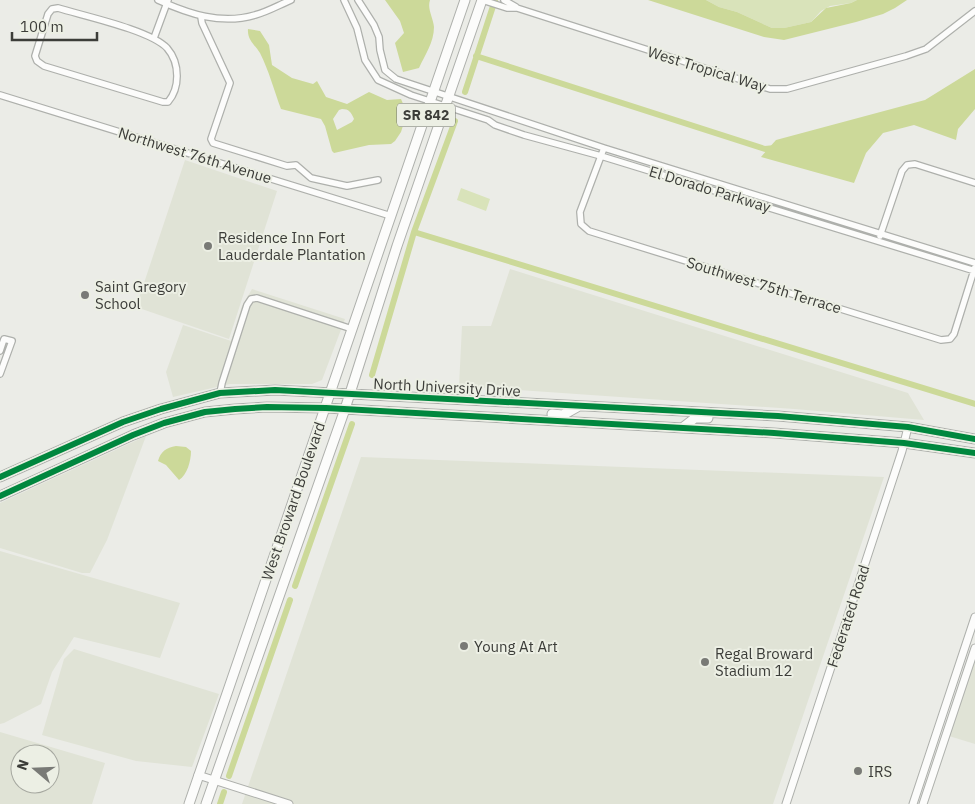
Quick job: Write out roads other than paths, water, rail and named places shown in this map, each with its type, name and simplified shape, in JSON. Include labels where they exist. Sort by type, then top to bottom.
[{"type":"main road","name":"West Broward Boulevard","points":[[189,804],[465,0]]},
{"type":"main road","name":"West Broward Boulevard","points":[[206,804],[345,409],[400,238],[482,0]]},
{"type":"main road","name":"North University Drive","points":[[0,477],[109,428],[161,409],[220,393],[275,390],[817,419],[908,427],[975,439]]},
{"type":"main road","points":[[493,418],[502,412],[563,415],[580,406]]},
{"type":"main road","name":"North University Drive","points":[[0,496],[133,435],[164,423],[205,412],[267,407],[326,408],[682,428],[904,443],[975,453]]},
{"type":"main road","points":[[682,428],[690,421],[700,417],[806,423],[817,419]]},
{"type":"main road","points":[[100,451],[101,442],[109,428]]},
{"type":"street","points":[[158,0],[201,17],[237,19],[255,15],[291,0]]},
{"type":"street","name":"El Dorado Parkway","points":[[344,0],[357,28],[364,60],[378,80],[430,102],[488,120],[495,125],[524,135],[975,263]]},
{"type":"street","name":"El Dorado Parkway","points":[[358,0],[374,24],[379,36],[385,70],[396,79],[449,98],[537,124],[604,148],[975,269]]},
{"type":"street","name":"West Tropical Way","points":[[482,0],[517,8],[770,89],[787,89],[926,49],[975,11]]},
{"type":"street","name":"West Tropical Way","points":[[504,0],[517,8]]},
{"type":"street","points":[[154,38],[167,2]]},
{"type":"street","points":[[58,8],[154,38],[166,47],[177,69],[177,82],[168,102],[44,66],[37,61],[35,56],[48,14],[58,8]]},
{"type":"street","points":[[201,17],[230,83],[211,139],[213,143],[287,166],[296,165],[311,178],[323,181],[347,186],[378,180]]},
{"type":"street","name":"Northwest 76th Avenue","points":[[0,95],[391,216]]},
{"type":"street","points":[[601,156],[604,148]]},
{"type":"street","name":"Southwest 75th Terrace","points":[[601,156],[580,212],[581,224],[589,231],[941,340],[950,339],[956,328],[975,269]]},
{"type":"street","points":[[880,237],[902,171],[907,164],[915,164],[975,183]]},
{"type":"street","points":[[320,194],[323,181]]},
{"type":"street","points":[[220,393],[247,305],[251,299],[257,298],[352,329]]},
{"type":"street","points":[[0,351],[4,339],[12,340],[0,374]]},
{"type":"street","name":"Federated Road","points":[[786,804],[908,427]]},
{"type":"street","points":[[913,804],[975,617]]},
{"type":"street","points":[[923,804],[975,648]]},
{"type":"street","points":[[198,775],[289,804]]},
{"type":"waterway","points":[[465,92],[495,0]]},
{"type":"waterway","points":[[476,56],[765,149],[775,148]]},
{"type":"waterway","points":[[372,375],[414,232],[455,121]]},
{"type":"waterway","points":[[414,232],[975,404]]},
{"type":"waterway","points":[[295,586],[352,424]]},
{"type":"waterway","points":[[229,776],[290,600]]},
{"type":"waterway","points":[[220,804],[224,792]]},
{"type":"place","name":"Residence Inn Fort Lauderdale Plantation","points":[[208,246]]},
{"type":"place","name":"Saint Gregory School","points":[[85,295]]},
{"type":"place","name":"Young At Art","points":[[464,646]]},
{"type":"place","name":"Regal Broward Stadium 12","points":[[705,662]]},
{"type":"place","name":"IRS","points":[[858,771]]}]
